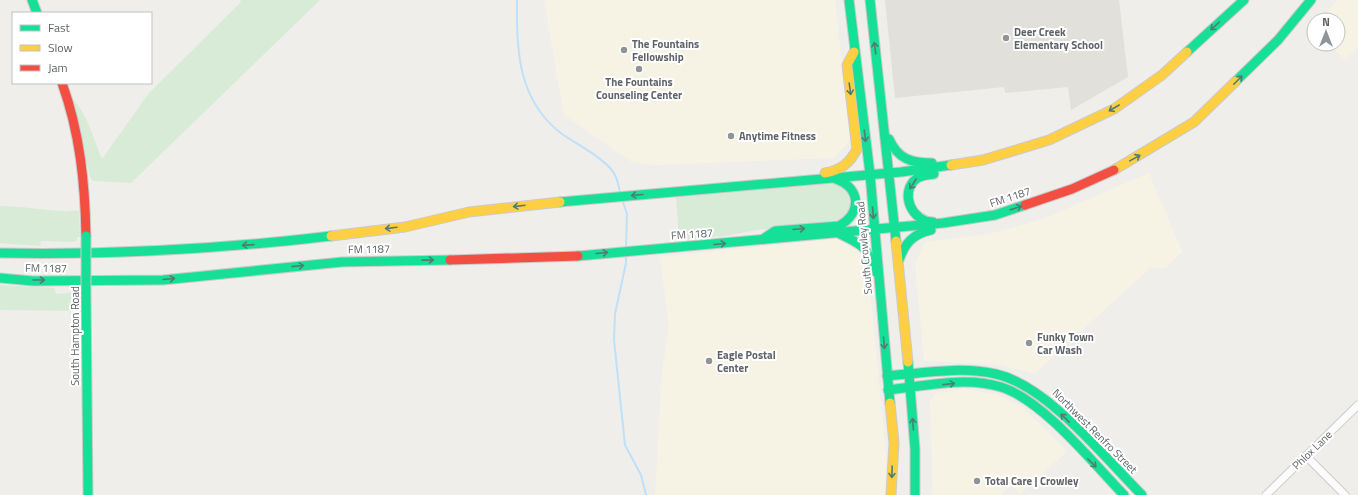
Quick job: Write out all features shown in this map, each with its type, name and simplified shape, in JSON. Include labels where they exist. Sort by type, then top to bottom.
[{"type":"main road","points":[[32,0],[37,12]]},
{"type":"main road","name":"South Crowley Road","points":[[849,0],[854,52],[870,174],[888,390],[894,443],[891,495]]},
{"type":"main road","points":[[870,0],[890,172],[909,374],[915,449],[915,495]]},
{"type":"main road","name":"FM 1187","points":[[0,253],[68,254],[269,243],[405,227],[469,212],[558,202],[941,167],[1006,154],[1065,134],[1114,108],[1162,75],[1244,0]]},
{"type":"main road","name":"FM 1187","points":[[0,278],[33,281],[163,280],[342,262],[563,257],[875,230],[943,223],[995,215],[1072,189],[1105,175],[1153,148],[1194,122],[1278,40],[1311,0]]},
{"type":"main road","points":[[700,189],[709,182],[829,172],[847,165],[854,155],[857,142],[847,65],[854,52]]},
{"type":"main road","name":"South Hampton Road","points":[[62,84],[72,112],[82,155],[86,189],[88,495]]},
{"type":"main road","points":[[885,128],[892,148],[904,160],[920,163],[934,163],[941,167]]},
{"type":"main road","points":[[943,223],[921,220],[913,211],[909,202],[909,191],[916,179],[922,176],[981,167],[1015,159],[1058,142],[1065,134]]},
{"type":"main road","points":[[763,239],[775,231],[839,226],[850,220],[854,215],[856,204],[851,187],[843,180],[827,178]]},
{"type":"main road","points":[[898,264],[902,250],[912,236],[919,232],[988,221],[995,215]]},
{"type":"main road","points":[[838,233],[862,245],[867,250],[874,268],[879,274]]},
{"type":"main road","name":"Northwest Renfro Street","points":[[887,376],[975,371],[997,374],[1018,381],[1040,394],[1142,495]]},
{"type":"main road","points":[[1015,393],[1018,381]]},
{"type":"main road","points":[[888,390],[956,383],[1000,387],[1015,393],[1032,404],[1048,418],[1124,495]]},
{"type":"street","name":"Phlox Lane","points":[[1266,495],[1358,404]]},
{"type":"street","points":[[1306,456],[1345,495]]},
{"type":"shaded area","points":[[544,0],[835,0],[850,140],[834,158],[654,165],[632,162],[564,115]]},
{"type":"shaded area","name":"Deer Creek Elementary School","points":[[885,0],[1119,0],[1128,77],[1071,110],[1068,87],[1005,93],[1004,87],[895,98]]},
{"type":"shaded area","points":[[1338,0],[1358,0],[1358,47],[1345,60],[1337,52],[1346,52],[1346,12],[1327,12]]},
{"type":"shaded area","points":[[1149,173],[1182,252],[1165,268],[1150,268],[1035,373],[995,364],[924,361],[915,264],[925,242],[989,234],[1043,219]]},
{"type":"shaded area","points":[[836,239],[855,244],[864,253],[868,268],[886,454],[885,495],[655,495],[662,372],[669,327],[660,257]]},
{"type":"shaded area","points":[[964,389],[996,394],[1021,406],[1067,451],[1020,494],[1011,485],[1000,495],[933,495],[930,401],[937,393]]},
{"type":"green space","points":[[240,0],[320,0],[131,183],[93,181],[90,177],[72,98],[78,105],[90,127],[102,159],[149,93],[241,2]]},
{"type":"green space","points":[[838,182],[847,191],[851,199],[850,208],[845,219],[832,223],[756,230],[725,236],[679,240],[676,196]]},
{"type":"green space","points":[[0,206],[79,211],[80,237],[77,237],[77,240],[74,242],[41,241],[40,246],[0,243]]},
{"type":"green space","points":[[0,285],[54,288],[56,294],[79,292],[78,311],[0,310]]},
{"type":"waterway","points":[[517,0],[517,37],[519,56],[528,90],[536,106],[547,121],[562,134],[599,158],[611,169],[617,180],[620,193]]},
{"type":"waterway","points":[[622,199],[627,214],[626,248]]},
{"type":"waterway","points":[[626,254],[626,263],[615,314],[614,340],[625,445],[641,475],[646,495]]},
{"type":"traffic: fast","points":[[32,0],[37,12]]},
{"type":"traffic: fast","points":[[849,0],[870,174],[890,403]]},
{"type":"traffic: fast","points":[[870,0],[896,241]]},
{"type":"traffic: fast","points":[[1187,52],[1244,0]]},
{"type":"traffic: fast","points":[[1236,81],[1278,40],[1311,0]]},
{"type":"traffic: fast","points":[[889,139],[897,151],[906,158],[912,161],[932,163]]},
{"type":"traffic: fast","points":[[560,202],[901,172],[951,165]]},
{"type":"traffic: fast","points":[[933,222],[926,221],[919,217],[910,206],[908,199],[911,185],[916,179],[922,176],[934,174]]},
{"type":"traffic: fast","points":[[763,239],[775,231],[839,226],[846,221],[852,214],[856,201],[850,188],[836,179]]},
{"type":"traffic: fast","points":[[578,256],[943,223],[995,215],[1025,205]]},
{"type":"traffic: fast","points":[[899,260],[910,240],[919,234],[931,230]]},
{"type":"traffic: fast","points":[[840,234],[855,241],[863,248],[876,272]]},
{"type":"traffic: fast","points":[[86,236],[86,292]]},
{"type":"traffic: fast","points":[[0,253],[83,253],[207,248],[331,236]]},
{"type":"traffic: fast","points":[[0,278],[33,281],[163,280],[342,262],[450,260]]},
{"type":"traffic: fast","points":[[86,292],[88,495]]},
{"type":"traffic: fast","points":[[908,362],[915,449],[915,495]]},
{"type":"traffic: fast","points":[[887,376],[956,370],[996,374],[1016,381],[1055,408],[1074,425],[1142,495]]},
{"type":"traffic: fast","points":[[888,390],[944,383],[973,382],[1001,387],[1017,394],[1034,405],[1067,434],[1124,495]]},
{"type":"traffic: slow","points":[[825,173],[840,168],[848,162],[857,149],[847,65],[854,52]]},
{"type":"traffic: slow","points":[[951,165],[983,160],[1049,140],[1114,109],[1162,75],[1187,52]]},
{"type":"traffic: slow","points":[[1114,170],[1194,122],[1236,81]]},
{"type":"traffic: slow","points":[[331,236],[405,227],[469,212],[560,202]]},
{"type":"traffic: slow","points":[[896,241],[908,362]]},
{"type":"traffic: slow","points":[[890,403],[894,443],[891,495]]},
{"type":"traffic: jam","points":[[62,84],[73,121],[83,177],[86,236]]},
{"type":"traffic: jam","points":[[1025,205],[1072,189],[1114,170]]},
{"type":"traffic: jam","points":[[450,260],[578,256]]},
{"type":"place","name":"Deer Creek Elementary School","points":[[1006,38]]},
{"type":"place","name":"The Fountains Fellowship","points":[[624,50]]},
{"type":"place","name":"The Fountains Counseling Center","points":[[639,69]]},
{"type":"place","name":"Anytime Fitness","points":[[731,136]]},
{"type":"place","name":"Funky Town Car Wash","points":[[1029,343]]},
{"type":"place","name":"Eagle Postal Center","points":[[709,361]]},
{"type":"place","name":"Total Care | Crowley","points":[[977,481]]}]
